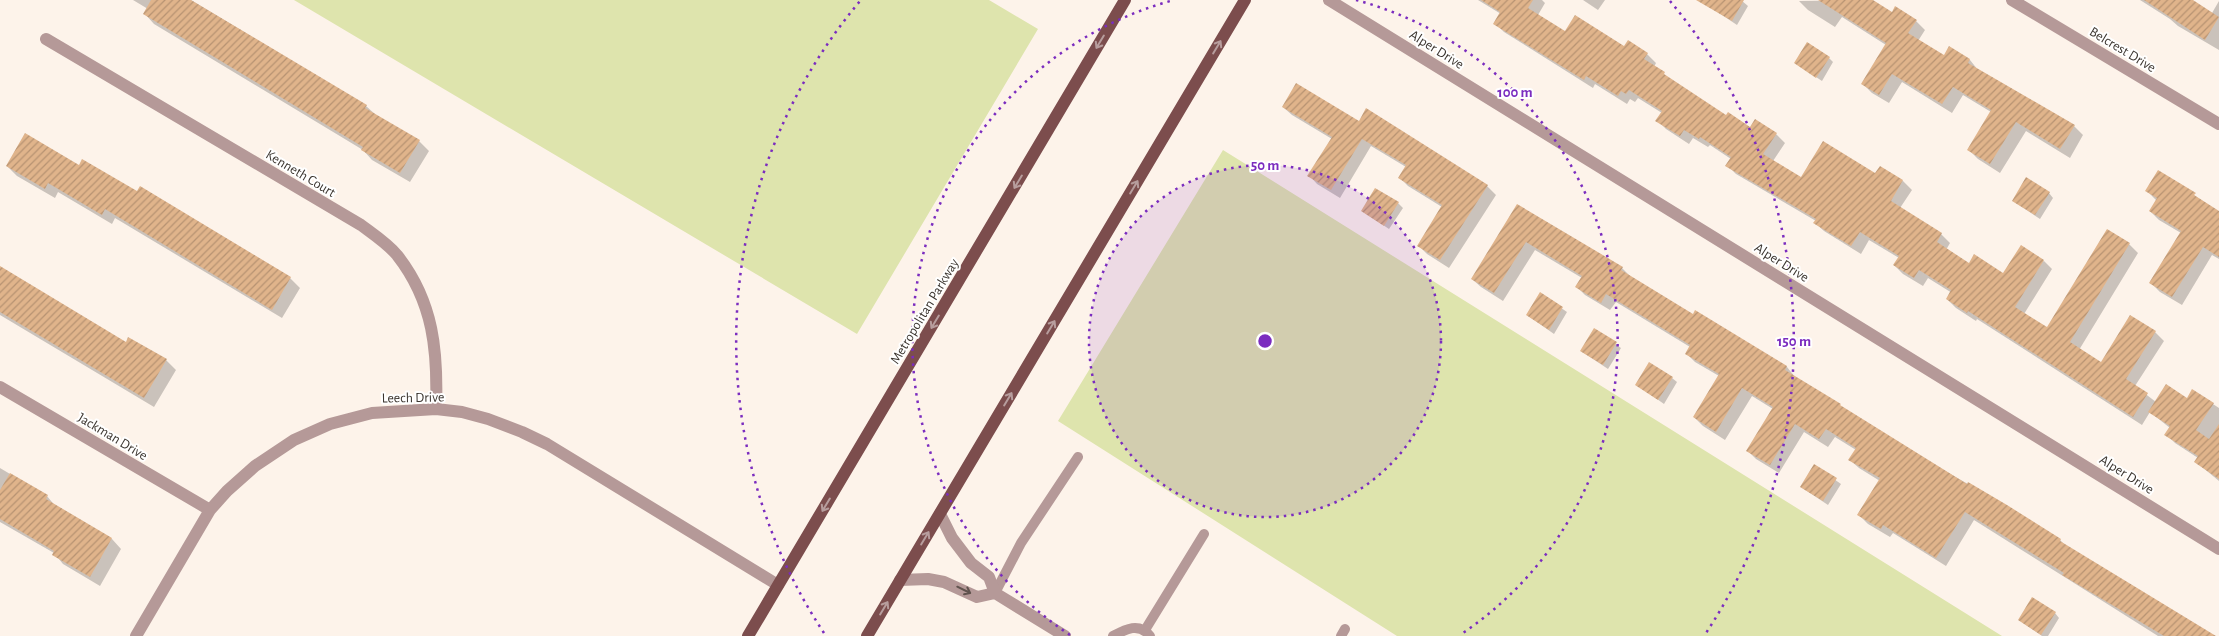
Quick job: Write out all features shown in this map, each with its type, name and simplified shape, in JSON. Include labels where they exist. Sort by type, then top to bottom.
[{"type":"main road","name":"Metropolitan Parkway","points":[[748,636],[1125,0]]},
{"type":"main road","points":[[867,636],[1244,0]]},
{"type":"street","name":"Alper Drive","points":[[1329,0],[2219,549]]},
{"type":"street","name":"Belcrest Drive","points":[[2012,0],[2219,124]]},
{"type":"street","name":"Kenneth Court","points":[[46,39],[361,226],[392,250],[409,275],[421,298],[430,323],[435,346],[437,371],[436,409]]},
{"type":"street","name":"Jackman Drive","points":[[0,387],[210,510]]},
{"type":"street","name":"Leech Drive","points":[[136,636],[210,510],[227,491],[255,466],[294,440],[330,424],[372,413],[436,409],[462,412],[488,419],[539,440],[778,585]]},
{"type":"street","points":[[940,514],[956,546],[971,563],[989,578],[995,593],[1065,636]]},
{"type":"street","points":[[900,580],[928,579],[944,582],[977,597],[995,593]]},
{"type":"lane","points":[[995,593],[1021,543],[1078,457]]},
{"type":"lane","points":[[1113,636],[1126,629],[1138,628],[1147,633],[1204,534]]},
{"type":"green space","points":[[294,0],[989,0],[1038,29],[857,334]]},
{"type":"green space","points":[[1223,150],[2002,636],[1397,636],[1058,421]]},
{"type":"building","points":[[151,0],[191,0],[367,105],[365,108],[420,140],[400,173],[361,150],[363,147],[143,14]]},
{"type":"building","points":[[1481,0],[1533,0],[1528,8],[1565,31],[1575,15],[1624,46],[1628,40],[1648,53],[1644,59],[1726,115],[1728,112],[1750,127],[1755,119],[1777,133],[1763,154],[1801,177],[1823,141],[1875,173],[1880,166],[1903,180],[1891,201],[1942,233],[1937,242],[1969,263],[1974,254],[2003,273],[2021,245],[2044,260],[2015,307],[2047,327],[2107,229],[2130,243],[2070,342],[2101,362],[2130,315],[2156,331],[2126,379],[2148,393],[2133,417],[1968,311],[1967,313],[1946,299],[1951,290],[1919,270],[1914,278],[1893,265],[1899,256],[1860,232],[1851,246],[1813,223],[1816,219],[1725,166],[1731,157],[1700,137],[1699,139],[1684,130],[1680,136],[1655,121],[1662,111],[1629,90],[1626,94],[1621,91],[1618,96],[1586,76],[1584,80],[1493,24],[1500,12]]},
{"type":"building","points":[[1696,0],[1744,0],[1732,21]]},
{"type":"building","points":[[1818,0],[1873,0],[1892,12],[1895,6],[1917,20],[1908,33],[1944,55],[1949,46],[1970,59],[1968,63],[2075,125],[2060,149],[2016,122],[1990,164],[1967,150],[1991,110],[1953,87],[1942,104],[1892,74],[1879,95],[1861,84],[1886,43]]},
{"type":"building","points":[[2144,0],[2193,0],[2219,17],[2205,40]]},
{"type":"building","points":[[1807,42],[1830,57],[1816,78],[1794,63]]},
{"type":"building","points":[[1296,83],[1359,121],[1366,108],[1488,185],[1440,260],[1417,246],[1442,205],[1398,178],[1406,165],[1362,139],[1331,190],[1307,176],[1332,137],[1282,107]]},
{"type":"building","points":[[25,133],[79,165],[82,159],[137,191],[140,186],[291,277],[272,310],[105,209],[102,215],[48,183],[45,189],[6,166]]},
{"type":"building","points":[[2158,170],[2196,193],[2194,195],[2219,211],[2219,257],[2203,247],[2172,297],[2149,283],[2181,231],[2149,211],[2157,198],[2145,191]]},
{"type":"building","points":[[2026,177],[2050,192],[2035,215],[2012,201]]},
{"type":"building","points":[[1375,188],[1399,202],[1384,226],[1361,211]]},
{"type":"building","points":[[1517,204],[1623,267],[1621,270],[1693,314],[1695,310],[1787,366],[1785,370],[1840,405],[1967,484],[1968,482],[2007,505],[2061,539],[2060,541],[2216,636],[2164,636],[2062,575],[2064,573],[1965,512],[1936,558],[1883,525],[1881,529],[1857,515],[1880,478],[1848,460],[1856,448],[1826,429],[1819,439],[1795,424],[1770,465],[1746,451],[1773,407],[1742,388],[1716,432],[1693,417],[1719,374],[1685,354],[1690,345],[1606,294],[1601,303],[1575,287],[1582,276],[1526,242],[1494,293],[1471,279]]},
{"type":"building","points":[[0,266],[126,342],[128,337],[167,359],[144,398],[0,312]]},
{"type":"building","points":[[1540,292],[1563,307],[1549,330],[1526,315]]},
{"type":"building","points":[[1594,328],[1617,342],[1603,365],[1580,351]]},
{"type":"building","points":[[1649,362],[1673,377],[1658,400],[1635,385]]},
{"type":"building","points":[[2166,384],[2187,398],[2192,389],[2214,403],[2196,430],[2209,439],[2219,424],[2219,479],[2194,462],[2198,456],[2164,435],[2170,426],[2148,412]]},
{"type":"building","points":[[1814,464],[1837,478],[1823,501],[1800,487]]},
{"type":"building","points":[[10,473],[48,495],[46,499],[112,538],[90,577],[52,555],[54,551],[0,519],[0,490]]},
{"type":"building","points":[[2032,597],[2056,612],[2041,635],[2018,620]]}]
